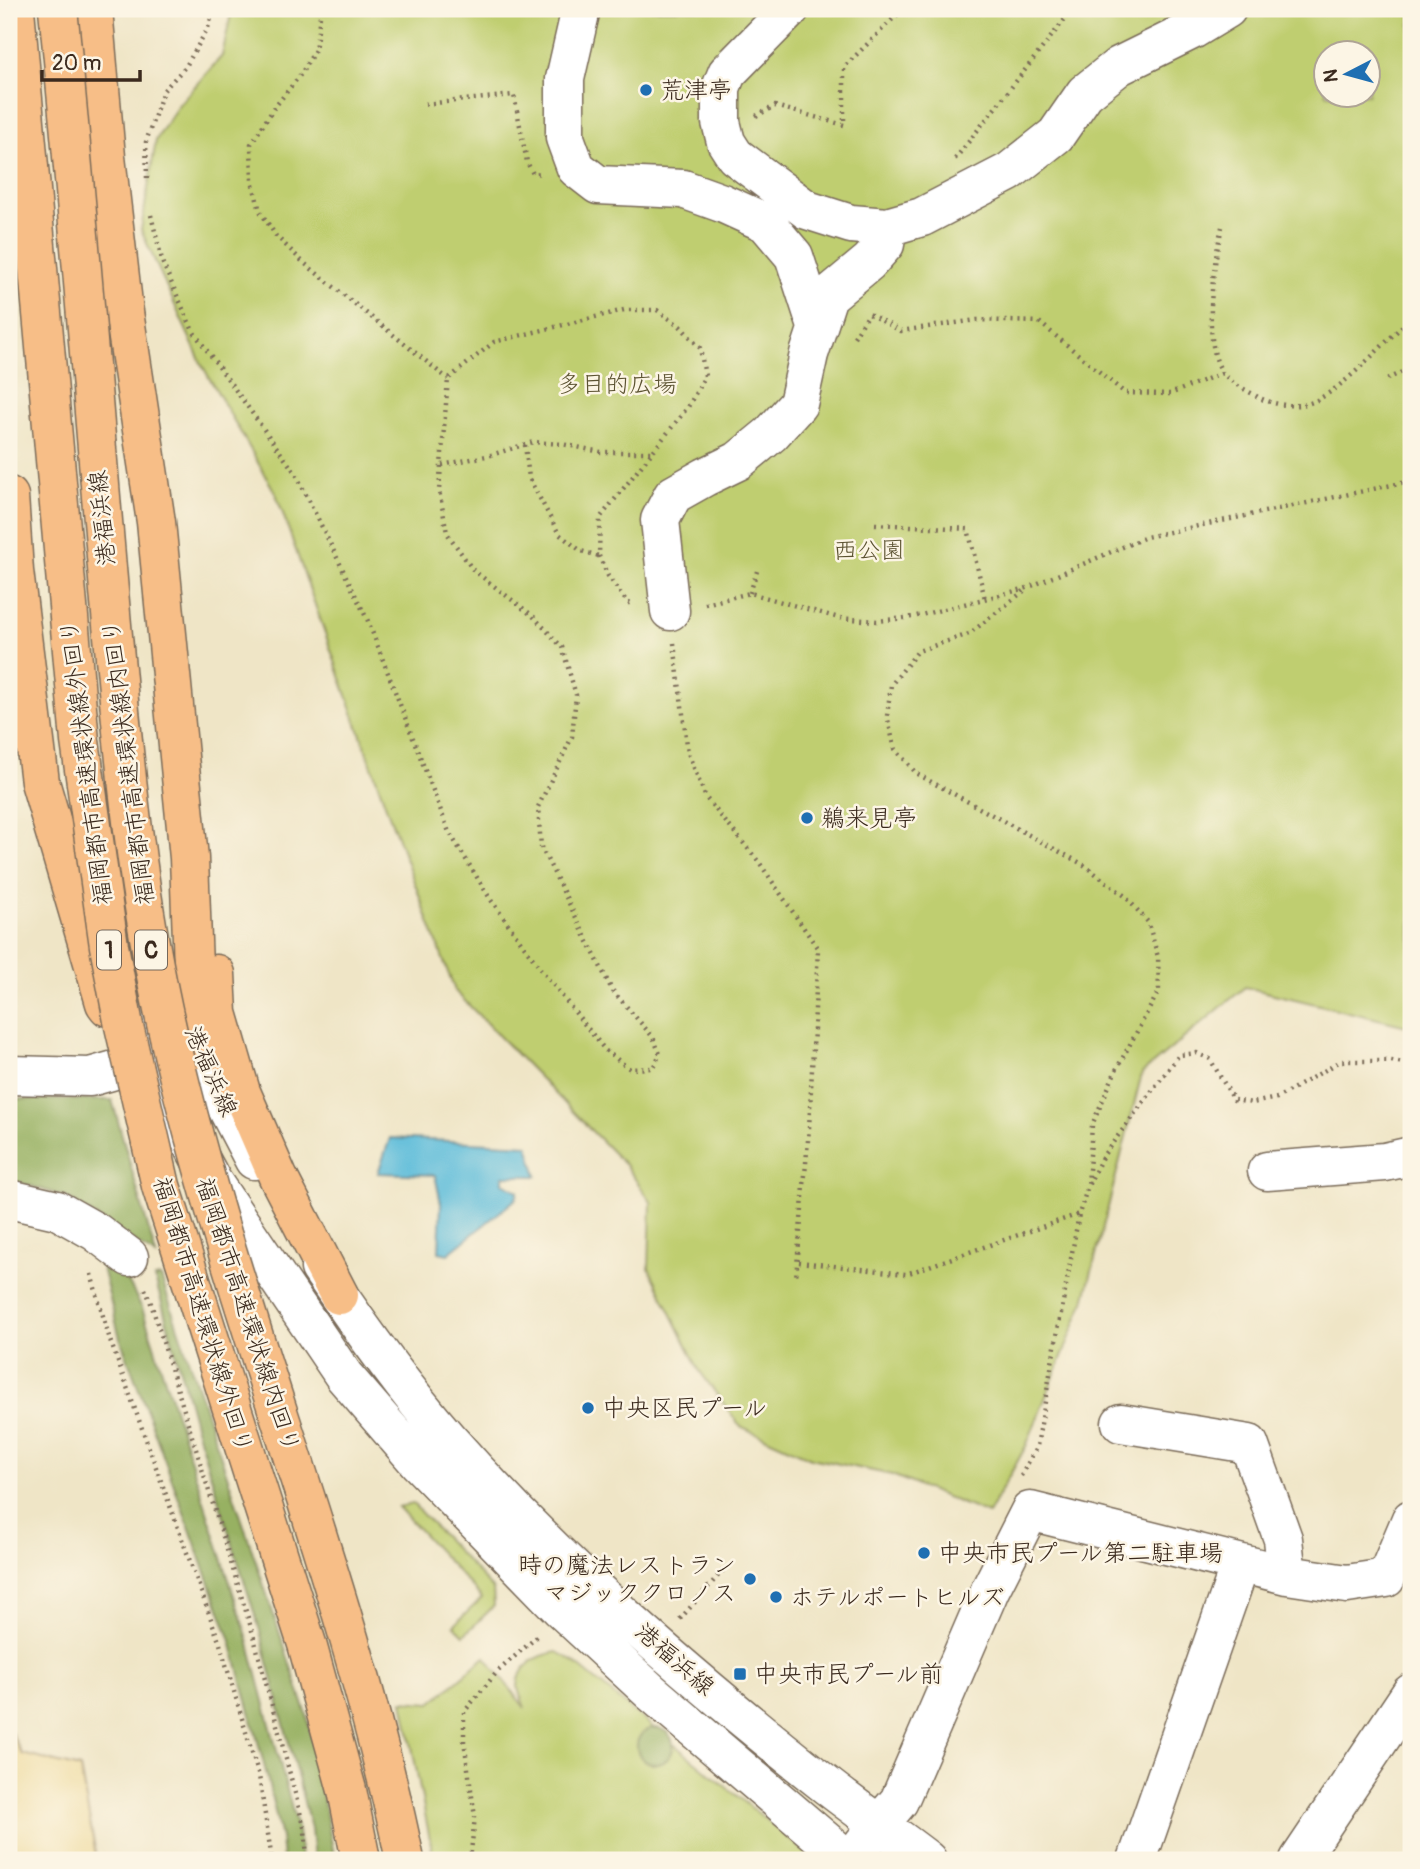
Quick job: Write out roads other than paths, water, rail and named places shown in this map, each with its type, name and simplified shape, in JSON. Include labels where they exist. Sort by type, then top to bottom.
[{"type":"highway","name":"福岡都市高速環状線外回り","points":[[15,9],[80,741],[114,973],[161,1186],[307,1644],[347,1790],[361,1860]]},
{"type":"highway","name":"福岡都市高速環状線内回り","points":[[58,9],[121,733],[149,942],[203,1175],[346,1630],[388,1778],[405,1860]]},
{"type":"highway","points":[[93,9],[124,313],[156,522],[189,858],[196,1049]]},
{"type":"highway","points":[[9,496],[14,571],[40,782],[105,1003],[147,1059]]},
{"type":"highway","points":[[167,634],[192,713],[208,860],[218,1013],[241,1092],[278,1178],[339,1295]]},
{"type":"street","name":"港福浜線","points":[[23,9],[53,403],[87,752],[99,844],[147,1059],[212,1181],[291,1300],[344,1376],[419,1463],[560,1608],[651,1692],[847,1860]]},
{"type":"street","name":"港福浜線","points":[[58,9],[91,406],[136,820],[196,1049],[273,1198],[339,1295],[446,1437],[554,1551],[687,1672],[822,1782],[926,1860]]},
{"type":"street","points":[[581,9],[565,79],[565,138],[576,168],[598,185],[683,190],[722,203],[766,223],[794,256],[822,311]]},
{"type":"street","points":[[790,9],[727,74],[720,93],[721,122],[726,142],[735,156],[807,210],[851,224],[887,227],[922,217],[1009,172],[1056,135],[1085,93],[1119,66],[1194,29],[1227,9]]},
{"type":"street","points":[[670,611],[660,520],[673,495],[738,461],[771,434],[799,404],[822,311],[885,244],[887,227]]},
{"type":"street","points":[[9,1074],[90,1077],[147,1059],[196,1049]]},
{"type":"street","points":[[1266,1171],[1385,1162],[1411,1156]]},
{"type":"street","points":[[9,1199],[57,1210],[96,1232],[129,1256]]},
{"type":"street","points":[[1121,1423],[1250,1444],[1283,1539],[1287,1575]]},
{"type":"street","points":[[847,1860],[881,1825],[899,1801],[990,1590],[1030,1511],[1287,1575],[1347,1584],[1399,1586],[1411,1519]]},
{"type":"street","points":[[1138,1860],[1240,1565]]},
{"type":"street","points":[[1299,1860],[1411,1693]]},
{"type":"water","points":[[390,1138],[528,1145],[537,1176],[503,1176],[503,1183],[518,1191],[516,1199],[448,1254],[439,1252],[441,1203],[435,1175],[378,1173]]},
{"type":"place","name":"荒津亭","points":[[646,90]]},
{"type":"place","name":"鵜来見亭","points":[[807,818]]},
{"type":"place","name":"中央区民プール","points":[[588,1408]]},
{"type":"place","name":"中央市民プール第二駐車場","points":[[924,1553]]},
{"type":"place","name":"時の魔法レストラン マジッククロノス","points":[[750,1579]]},
{"type":"place","name":"ホテルポートヒルズ","points":[[776,1597]]},
{"type":"place","name":"中央市民プール前","points":[[740,1674]]},
{"type":"park label","name":"多目的広場","points":[[617,384]]},
{"type":"park label","name":"西公園","points":[[869,550]]}]
